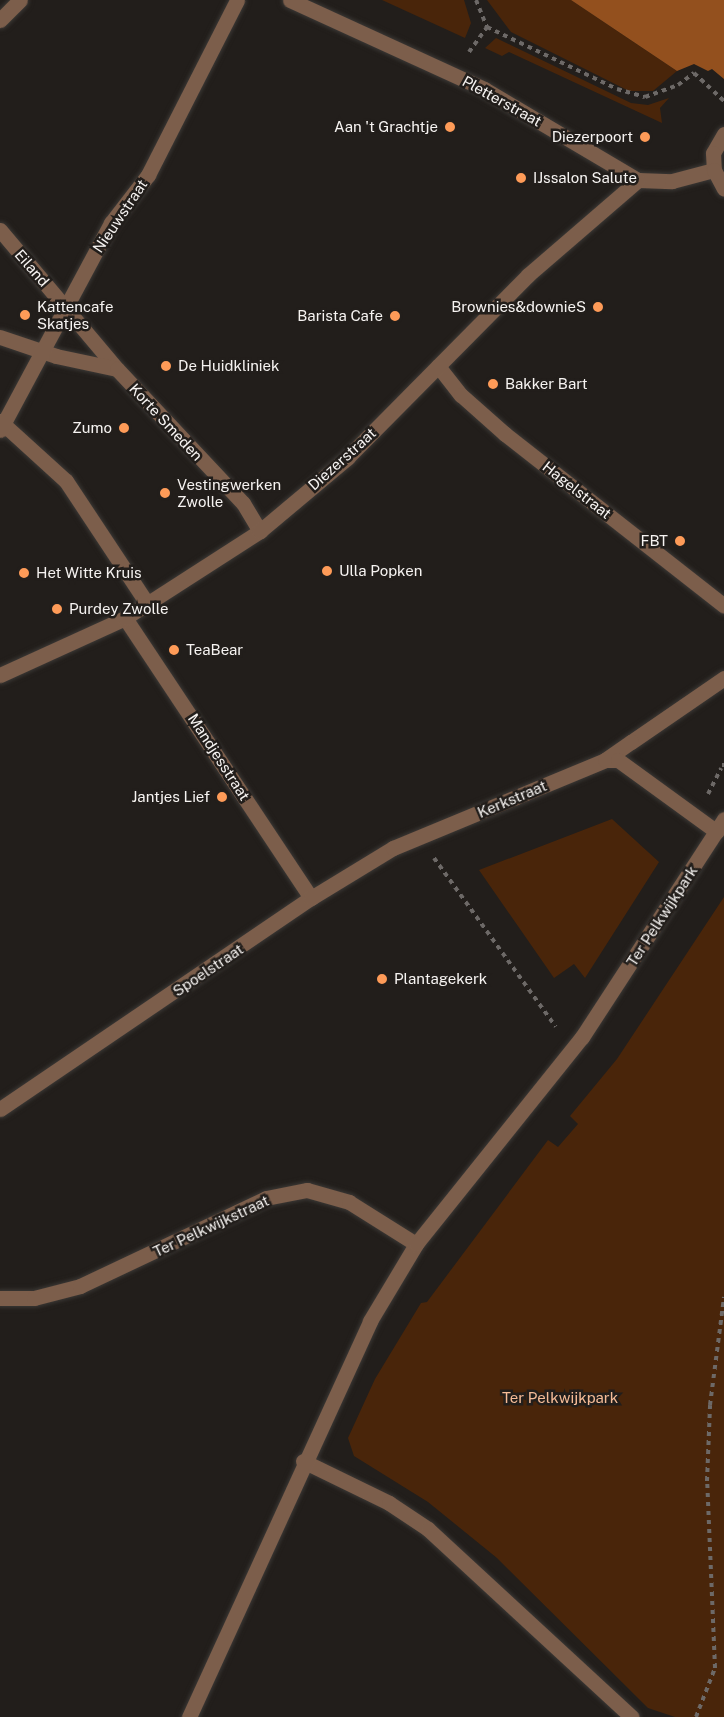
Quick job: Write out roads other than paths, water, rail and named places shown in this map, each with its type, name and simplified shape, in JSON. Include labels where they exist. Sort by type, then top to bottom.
[{"type":"street","points":[[0,20],[20,0]]},
{"type":"street","name":"Nieuwstraat","points":[[1,425],[111,223],[148,175],[237,0]]},
{"type":"street","name":"Pletterstraat","points":[[290,0],[484,90],[638,180],[672,181],[714,170]]},
{"type":"street","points":[[724,134],[713,153],[714,170],[724,189]]},
{"type":"street","name":"Diezerstraat","points":[[0,675],[125,618],[260,531],[347,458],[528,275],[638,180]]},
{"type":"street","name":"Eiland","points":[[0,230],[64,307]]},
{"type":"street","name":"Korte Smeden","points":[[64,307],[117,369],[243,503],[260,531]]},
{"type":"street","points":[[0,337],[41,351],[117,369]]},
{"type":"street","name":"Hagelstraat","points":[[438,366],[461,395],[505,434],[724,606]]},
{"type":"street","points":[[1,425],[66,481],[148,605]]},
{"type":"street","name":"Mandjesstraat","points":[[125,618],[311,898]]},
{"type":"street","name":"Kerkstraat","points":[[420,838],[605,760],[724,678]]},
{"type":"street","points":[[605,760],[618,760],[721,825]]},
{"type":"street","name":"Ter Pelkwijkpark","points":[[189,1717],[303,1461],[370,1321],[416,1244],[572,1049],[721,825]]},
{"type":"street","name":"Spoelstraat","points":[[0,1109],[311,898],[420,838]]},
{"type":"street","name":"Ter Pelkwijkstraat","points":[[0,1298],[34,1298],[80,1286],[266,1198],[306,1190],[349,1202],[416,1244]]},
{"type":"street","points":[[303,1461],[389,1503],[428,1529],[632,1717]]},
{"type":"place","name":"Aan 't Grachtje","points":[[450,127]]},
{"type":"place","name":"Diezerpoort","points":[[645,137]]},
{"type":"place","name":"IJssalon Salute","points":[[521,178]]},
{"type":"place","name":"Brownies&downieS","points":[[598,307]]},
{"type":"place","name":"Kattencafe Skatjes","points":[[25,315]]},
{"type":"place","name":"Barista Cafe","points":[[395,316]]},
{"type":"place","name":"De Huidkliniek","points":[[166,366]]},
{"type":"place","name":"Bakker Bart","points":[[493,384]]},
{"type":"place","name":"Zumo","points":[[124,428]]},
{"type":"place","name":"Vestingwerken Zwolle","points":[[165,493]]},
{"type":"place","name":"FBT","points":[[680,541]]},
{"type":"place","name":"Ulla Popken","points":[[327,571]]},
{"type":"place","name":"Het Witte Kruis","points":[[24,573]]},
{"type":"place","name":"Purdey Zwolle","points":[[57,609]]},
{"type":"place","name":"TeaBear","points":[[174,650]]},
{"type":"place","name":"Jantjes Lief","points":[[222,797]]},
{"type":"place","name":"Plantagekerk","points":[[382,979]]}]
